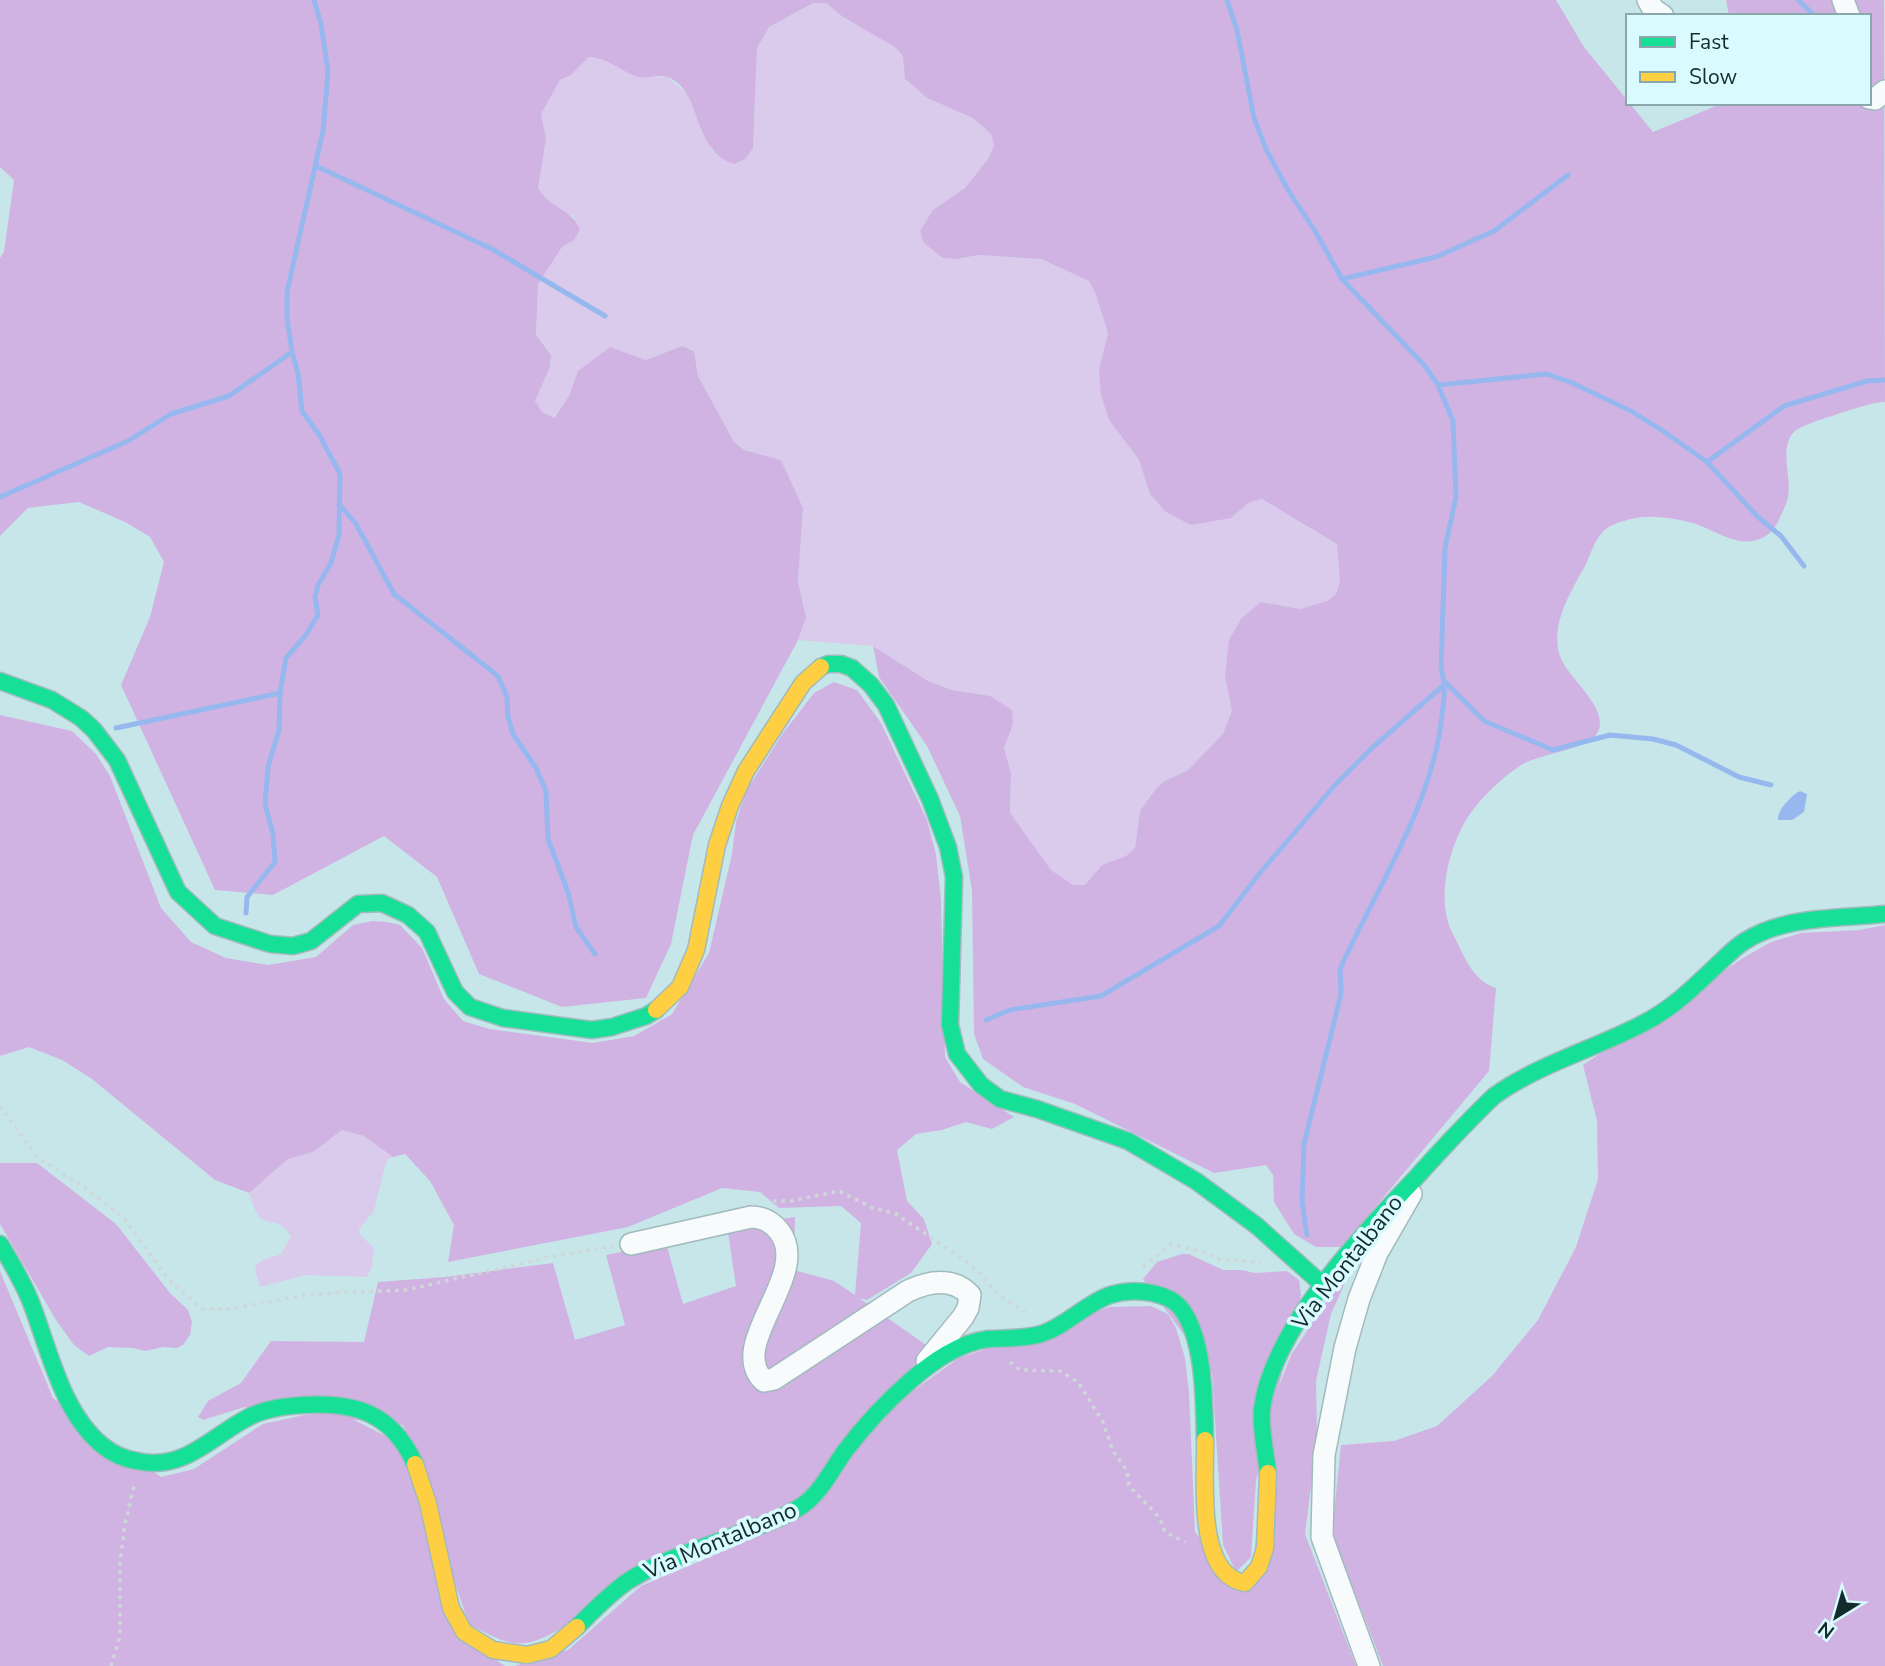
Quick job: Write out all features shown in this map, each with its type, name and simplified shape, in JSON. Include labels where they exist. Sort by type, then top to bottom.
[{"type":"street","points":[[1648,0],[1653,9],[1660,14]]},
{"type":"street","points":[[0,681],[37,692],[62,704],[83,718],[107,744],[178,892],[215,926],[270,944],[293,946],[312,941],[358,904],[382,903],[408,915],[427,932],[455,992],[470,1007],[503,1018],[592,1030],[626,1024],[646,1016],[663,1005],[680,986],[696,950],[717,845],[730,806],[746,771],[803,683],[828,664],[841,664],[852,668],[871,685],[887,705],[930,799],[948,847],[954,877],[950,1025],[957,1054],[981,1085],[1000,1099],[1128,1140],[1196,1181],[1257,1226],[1324,1286]]},
{"type":"street","name":"Via Montalbano","points":[[0,1244],[26,1292],[66,1394],[82,1423],[99,1441],[118,1455],[139,1463],[165,1463],[187,1458],[251,1416],[268,1410],[330,1404],[355,1406],[373,1413],[392,1427],[417,1469],[429,1502],[450,1602],[463,1631],[482,1646],[506,1654],[520,1655],[549,1650],[568,1637],[616,1589],[635,1576],[679,1555],[734,1537],[800,1507],[815,1493],[880,1408],[914,1378],[964,1344],[1027,1337],[1056,1327],[1099,1298],[1117,1293],[1143,1292],[1171,1300],[1184,1311],[1194,1337],[1201,1371],[1210,1544],[1224,1576],[1232,1582],[1245,1583],[1264,1557],[1268,1478],[1262,1411],[1270,1377],[1283,1347],[1302,1313],[1375,1221],[1426,1167],[1494,1096],[1514,1082],[1643,1024],[1672,1007],[1743,942],[1765,930],[1793,922],[1885,914]]},
{"type":"street","points":[[1369,1666],[1322,1537],[1324,1455],[1345,1348],[1359,1299],[1377,1254],[1426,1167]]},
{"type":"street","name":"Via Montalbano","points":[[631,1244],[758,1217],[773,1225],[786,1245],[787,1264],[754,1351],[757,1372],[764,1381],[775,1379],[908,1291],[932,1283],[950,1283],[963,1288],[970,1296],[968,1308],[914,1378]]},
{"type":"path","points":[[0,1105],[37,1157],[88,1190],[123,1217],[168,1279],[201,1309],[230,1309],[311,1294],[406,1290],[549,1257],[631,1244]]},
{"type":"path","points":[[765,1201],[791,1201],[839,1191],[873,1208],[896,1214],[967,1262],[1011,1305],[1056,1327]]},
{"type":"path","points":[[1117,1293],[1135,1273],[1171,1244],[1221,1260],[1266,1262]]},
{"type":"path","points":[[1006,1339],[1009,1358],[1015,1367],[1032,1371],[1060,1371],[1078,1382],[1103,1422],[1113,1451],[1127,1471],[1129,1486],[1160,1518],[1165,1532],[1194,1545],[1210,1544]]},
{"type":"path","points":[[111,1666],[120,1636],[120,1563],[125,1524],[139,1463]]},
{"type":"shaded area","points":[[0,0],[1556,0],[1584,47],[1626,99],[1626,105],[1631,105],[1653,132],[1718,105],[1871,105],[1871,14],[1729,14],[1726,0],[1884,0],[1885,402],[1832,416],[1795,431],[1787,445],[1789,489],[1785,507],[1776,526],[1764,537],[1754,541],[1735,540],[1689,522],[1650,517],[1615,524],[1598,538],[1564,607],[1557,641],[1563,663],[1594,704],[1599,715],[1600,725],[1596,735],[1573,748],[1523,764],[1499,782],[1477,804],[1466,820],[1449,862],[1445,893],[1448,923],[1475,974],[1496,988],[1489,1071],[1342,1247],[1316,1247],[1294,1234],[1274,1202],[1273,1175],[1266,1165],[1214,1173],[1075,1104],[1023,1087],[983,1059],[974,1034],[972,891],[960,816],[927,746],[879,677],[873,646],[928,681],[952,690],[990,696],[1012,710],[1013,724],[1004,748],[1011,773],[1010,813],[1051,870],[1073,885],[1085,885],[1102,865],[1126,856],[1135,848],[1140,811],[1155,790],[1163,782],[1188,770],[1223,734],[1232,711],[1225,676],[1229,640],[1241,619],[1261,602],[1300,609],[1327,601],[1336,594],[1340,581],[1337,544],[1262,499],[1250,502],[1231,518],[1191,525],[1166,512],[1150,494],[1139,460],[1109,420],[1101,395],[1099,370],[1108,333],[1089,281],[1041,259],[979,255],[943,258],[924,243],[920,231],[933,210],[965,188],[988,159],[994,146],[991,134],[973,118],[927,98],[905,79],[903,56],[895,47],[843,17],[826,3],[813,3],[769,27],[757,48],[753,148],[746,158],[735,164],[721,157],[711,147],[687,94],[678,84],[664,76],[639,77],[596,58],[589,57],[571,75],[560,80],[541,114],[546,138],[538,188],[548,200],[571,216],[580,229],[574,240],[562,247],[538,284],[536,335],[551,355],[550,367],[535,401],[542,412],[554,418],[569,396],[578,371],[610,347],[646,360],[682,346],[694,351],[698,376],[734,442],[744,450],[781,460],[803,508],[798,581],[806,617],[798,640],[693,835],[671,944],[646,998],[562,1007],[479,974],[437,877],[384,836],[273,895],[215,890],[121,685],[150,617],[164,562],[150,537],[125,522],[79,502],[28,508],[0,536],[0,258],[4,252],[14,180],[0,167]]},
{"type":"shaded area","points":[[813,3],[826,3],[843,17],[895,46],[903,55],[905,79],[927,98],[973,118],[991,134],[994,146],[988,159],[965,188],[933,210],[956,259],[979,255],[1041,259],[1089,281],[1108,333],[1099,370],[1109,420],[1139,460],[1150,494],[1231,518],[1250,502],[1262,499],[1337,544],[1340,581],[1336,594],[1327,601],[1300,609],[1261,602],[1225,676],[1233,711],[1223,734],[1188,770],[1164,782],[1140,811],[1135,848],[1126,856],[1102,865],[1086,885],[1073,885],[1051,870],[1010,813],[1011,773],[1004,748],[1013,724],[990,696],[952,690],[928,681],[873,646],[798,640],[806,616],[798,581],[803,508],[781,460],[744,450],[734,442],[698,376],[694,351],[682,346],[646,360],[610,347],[579,371],[569,396],[553,418],[542,413],[535,401],[550,367],[551,355],[536,335],[538,284],[562,247],[574,240],[575,218],[544,198],[537,188],[546,138],[541,114],[560,80],[571,75],[589,57],[602,58],[640,77],[667,77],[687,94],[712,151],[753,148],[757,48],[769,26]]},
{"type":"shaded area","points":[[834,682],[857,690],[881,723],[927,820],[936,854],[941,899],[945,1057],[960,1082],[1014,1117],[992,1129],[966,1122],[942,1130],[916,1134],[897,1150],[907,1201],[924,1219],[932,1244],[911,1273],[867,1300],[859,1298],[929,1347],[802,1497],[547,1636],[525,1643],[507,1642],[469,1625],[403,1425],[245,1407],[203,1420],[198,1417],[208,1401],[241,1383],[271,1341],[364,1342],[378,1282],[445,1277],[553,1263],[575,1340],[625,1325],[606,1255],[666,1243],[683,1304],[736,1286],[727,1226],[795,1217],[794,1270],[834,1281],[855,1295],[861,1223],[841,1206],[779,1208],[760,1192],[722,1188],[628,1227],[448,1262],[454,1225],[430,1181],[405,1154],[393,1157],[364,1136],[342,1130],[313,1152],[288,1159],[249,1193],[215,1180],[92,1079],[62,1060],[29,1047],[0,1056],[0,715],[72,731],[96,754],[110,776],[161,908],[191,942],[226,958],[268,965],[316,957],[353,925],[372,921],[400,925],[422,948],[444,999],[463,1021],[489,1029],[593,1043],[634,1036],[672,1014],[709,953],[732,854],[736,822],[746,791],[783,733],[814,693]]},
{"type":"shaded area","points":[[1885,925],[1885,1666],[1383,1666],[1332,1533],[1341,1445],[1394,1441],[1437,1426],[1492,1376],[1538,1320],[1576,1247],[1598,1179],[1597,1121],[1583,1065],[1771,942],[1801,933],[1859,930]]},
{"type":"shaded area","points":[[342,1130],[364,1136],[393,1157],[388,1159],[385,1166],[374,1211],[359,1229],[360,1235],[374,1248],[372,1267],[367,1277],[306,1275],[260,1287],[255,1269],[257,1265],[262,1260],[281,1254],[291,1237],[282,1226],[267,1222],[258,1215],[249,1193],[288,1159],[313,1152]]},
{"type":"shaded area","points":[[0,1163],[37,1163],[116,1224],[170,1293],[188,1310],[192,1322],[190,1335],[183,1345],[145,1351],[108,1347],[89,1356],[74,1345],[56,1320],[0,1224]]},
{"type":"shaded area","points":[[1189,1254],[1223,1270],[1255,1273],[1287,1271],[1299,1280],[1301,1295],[1256,1481],[1251,1557],[1236,1572],[1223,1545],[1212,1373],[1143,1279],[1157,1262]]},
{"type":"shaded area","points":[[1358,1254],[1331,1314],[1316,1381],[1317,1440],[1305,1534],[1356,1666],[514,1666],[568,1650],[641,1586],[743,1543],[893,1405],[959,1358],[1110,1307],[1151,1306],[1168,1314],[1176,1328],[1185,1358],[1189,1392],[1195,1532],[1250,1591],[1271,1407],[1291,1355]]},
{"type":"shaded area","points":[[0,1271],[53,1398],[161,1477],[194,1469],[263,1424],[304,1415],[345,1415],[393,1440],[412,1479],[451,1629],[505,1666],[0,1666]]},
{"type":"water","points":[[1800,791],[1807,794],[1804,812],[1792,820],[1778,820],[1785,804]]},
{"type":"waterway","points":[[246,913],[247,897],[275,862],[273,834],[265,804],[268,767],[279,730],[280,693],[286,658],[305,636],[318,615],[315,597],[318,585],[331,563],[339,535],[340,474],[320,436],[302,411],[298,373],[287,318],[287,292],[323,131],[328,72],[321,24],[314,0]]},
{"type":"waterway","points":[[1227,0],[1237,30],[1254,118],[1266,149],[1288,190],[1342,279],[1425,366],[1438,385],[1453,421],[1456,497],[1445,548],[1442,716],[1427,782],[1415,814],[1340,969],[1341,994],[1304,1144],[1302,1202],[1307,1235]]},
{"type":"waterway","points":[[1798,0],[1813,14]]},
{"type":"waterway","points":[[316,166],[492,249],[605,316]]},
{"type":"waterway","points":[[1342,279],[1436,257],[1494,231],[1568,175]]},
{"type":"waterway","points":[[0,497],[128,441],[171,414],[229,396],[292,352]]},
{"type":"waterway","points":[[1438,385],[1547,374],[1631,411],[1707,462],[1758,517],[1781,536],[1804,566]]},
{"type":"waterway","points":[[1707,462],[1784,406],[1867,381],[1885,380]]},
{"type":"waterway","points":[[339,504],[356,524],[394,594],[498,676],[507,697],[508,717],[513,734],[536,768],[546,791],[548,839],[568,892],[576,927],[595,954]]},
{"type":"waterway","points":[[1446,683],[1484,721],[1553,750],[1610,735],[1653,739],[1676,745],[1739,777],[1771,785]]},
{"type":"waterway","points":[[986,1020],[1010,1010],[1101,996],[1219,926],[1335,785],[1372,748],[1446,683]]},
{"type":"waterway","points":[[116,728],[280,693]]},
{"type":"traffic: fast","points":[[821,667],[841,664],[852,668],[871,685],[886,705],[930,799],[948,847],[954,877],[950,1025],[957,1054],[981,1085],[1000,1099],[1128,1141],[1196,1181],[1257,1226],[1324,1286]]},
{"type":"traffic: fast","points":[[0,681],[52,700],[81,718],[94,730],[117,760],[178,892],[215,926],[270,944],[293,946],[311,941],[358,904],[382,903],[408,915],[427,932],[455,992],[470,1007],[503,1018],[592,1030],[612,1027],[656,1010]]},
{"type":"traffic: fast","points":[[1268,1473],[1262,1433],[1262,1409],[1269,1379],[1282,1348],[1300,1317],[1344,1257],[1494,1096],[1529,1075],[1624,1033],[1663,1012],[1738,946],[1761,933],[1795,922],[1885,914]]},
{"type":"traffic: fast","points":[[0,1244],[30,1300],[66,1398],[89,1432],[115,1454],[137,1461],[170,1461],[197,1450],[257,1413],[283,1407],[322,1405],[356,1409],[383,1422],[406,1447],[415,1464]]},
{"type":"traffic: fast","points":[[577,1627],[614,1591],[640,1574],[678,1556],[768,1523],[803,1505],[821,1487],[868,1423],[901,1389],[936,1360],[977,1341],[1041,1334],[1110,1295],[1131,1291],[1147,1292],[1167,1298],[1180,1307],[1188,1320],[1199,1353],[1205,1440]]},
{"type":"traffic: slow","points":[[656,1010],[680,987],[696,950],[717,845],[730,806],[746,771],[803,683],[821,667]]},
{"type":"traffic: slow","points":[[1205,1440],[1205,1500],[1211,1544],[1218,1563],[1229,1576],[1245,1583],[1259,1567],[1265,1548],[1268,1473]]},
{"type":"traffic: slow","points":[[415,1464],[428,1503],[451,1608],[464,1632],[493,1650],[527,1655],[551,1649],[577,1627]]}]
